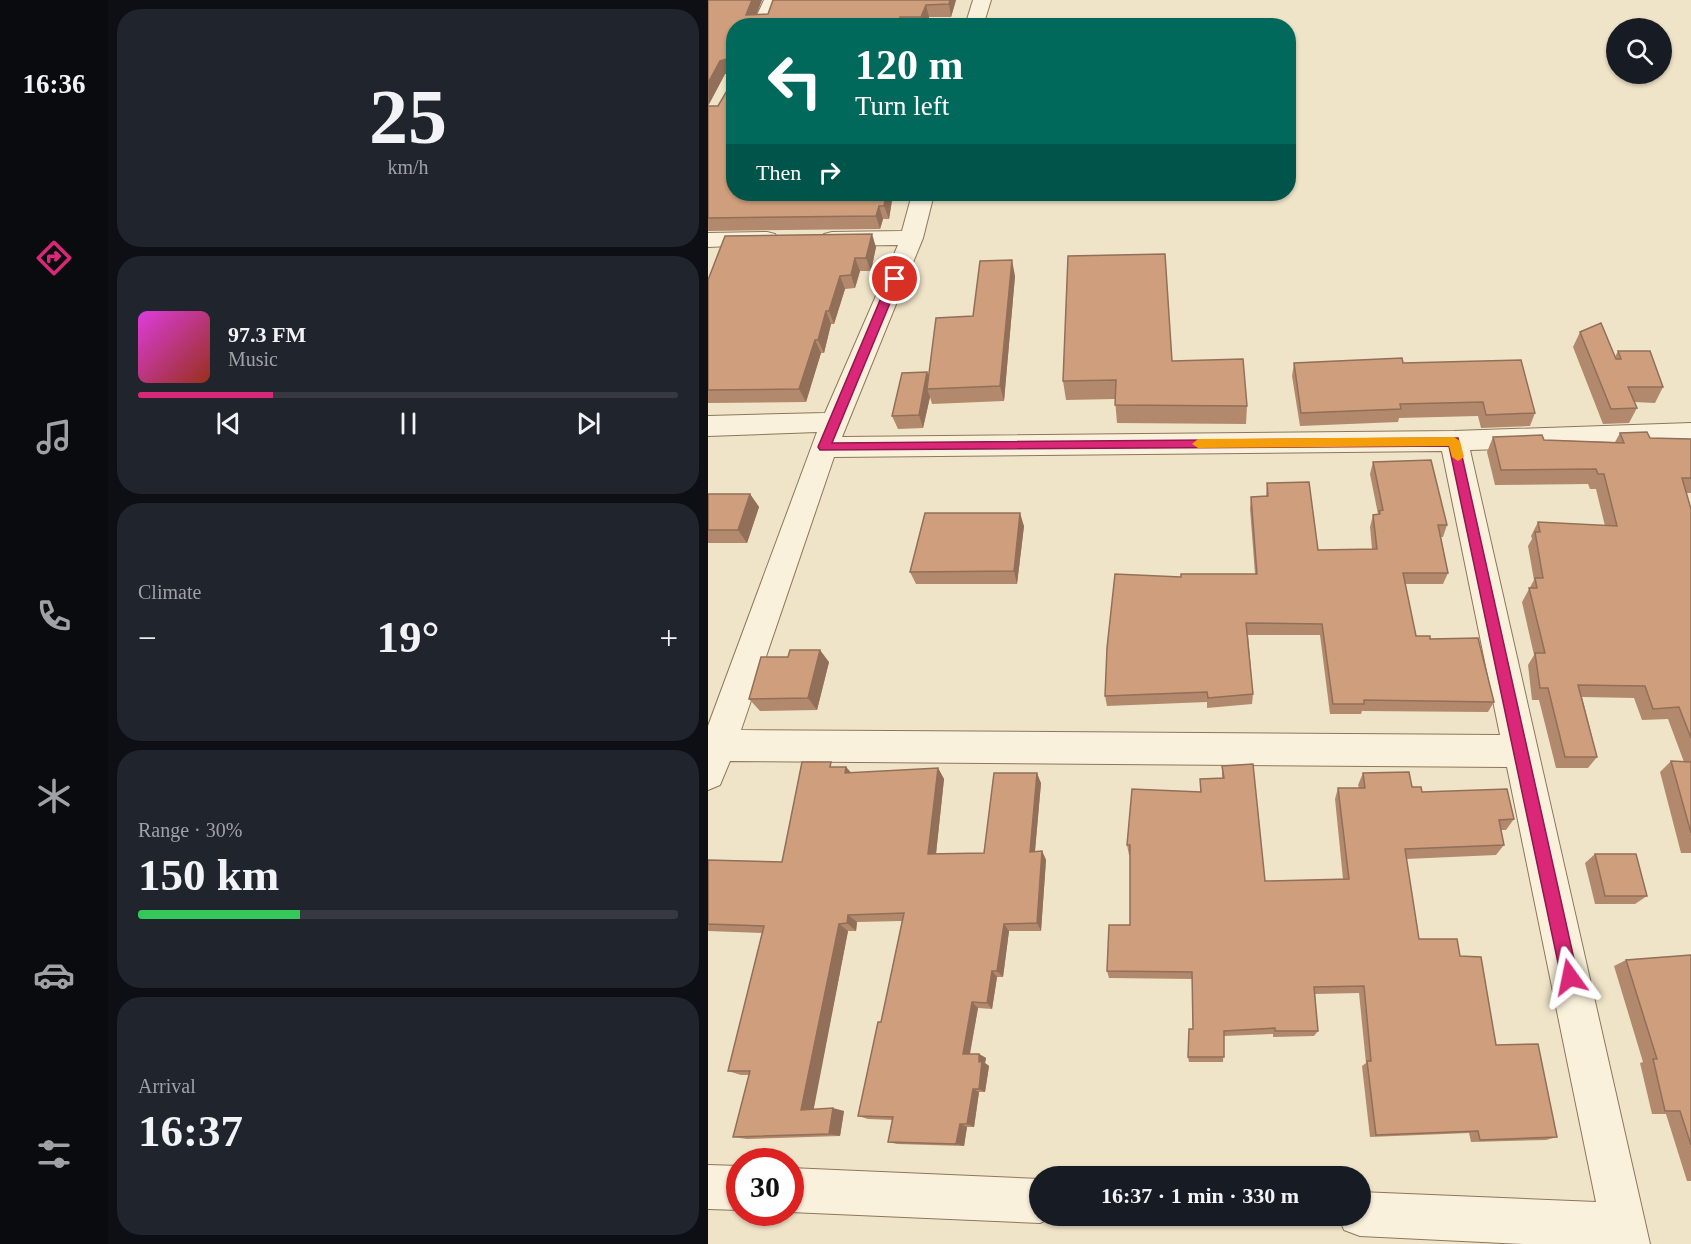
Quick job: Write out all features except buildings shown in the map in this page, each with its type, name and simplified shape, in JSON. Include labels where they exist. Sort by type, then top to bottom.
[{"type":"street","points":[[764,18],[773,0]]},
{"type":"street","points":[[976,18],[982,0]]},
{"type":"street","points":[[921,201],[912,237],[829,435],[713,759],[1521,752]]},
{"type":"street","points":[[816,239],[912,237]]},
{"type":"street","points":[[708,240],[792,239]]},
{"type":"street","points":[[708,426],[829,435],[1454,441],[1691,433]]},
{"type":"street","points":[[1371,1215],[1625,1235],[1454,441]]},
{"type":"street","points":[[708,1187],[726,1188]]},
{"type":"street","points":[[804,1191],[1029,1201]]},
{"type":"slow traffic","points":[[1198,444],[1454,441],[1458,457]]},
{"type":"route","points":[[895,279],[824,447],[1454,441],[1570,977]]}]
